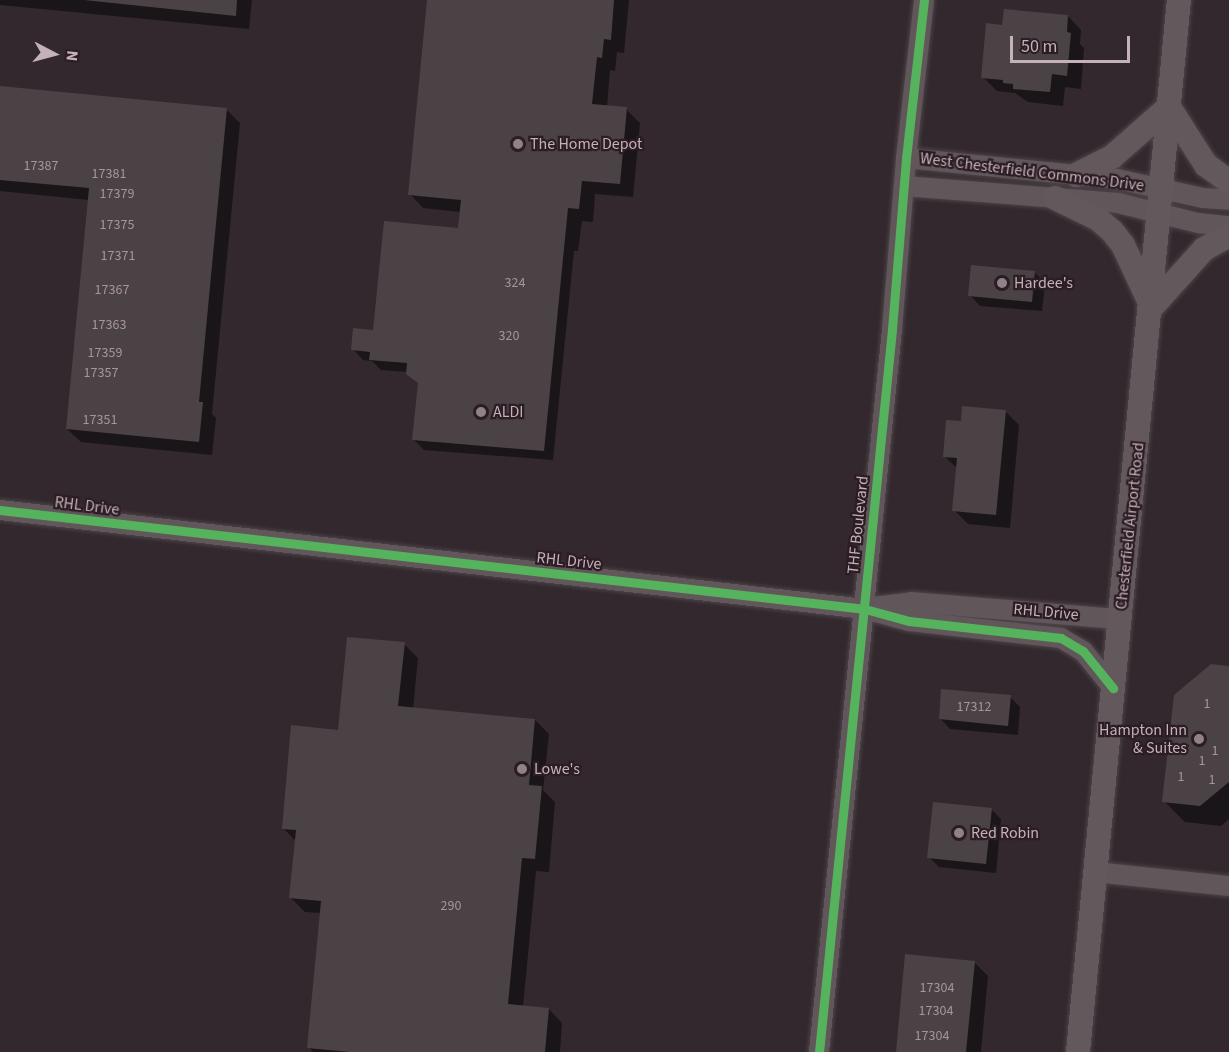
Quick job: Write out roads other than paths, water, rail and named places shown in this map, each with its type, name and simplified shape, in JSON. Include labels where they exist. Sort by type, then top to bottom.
[{"type":"main road","name":"Chesterfield Airport Road","points":[[1078,1052],[1152,307],[1179,0]]},
{"type":"main road","points":[[1076,175],[1112,157],[1169,107],[1206,165],[1229,182]]},
{"type":"main road","points":[[1055,198],[1098,219],[1112,231],[1123,245],[1152,307],[1204,249],[1229,235]]},
{"type":"street","name":"THF Boulevard","points":[[819,1052],[865,609],[906,158],[924,0]]},
{"type":"street","name":"West Chesterfield Commons Drive","points":[[906,158],[1117,179],[1203,198],[1229,200]]},
{"type":"street","name":"West Chesterfield Commons Drive","points":[[904,186],[1118,203],[1198,223],[1229,226]]},
{"type":"street","name":"RHL Drive","points":[[0,510],[865,609],[909,621],[1061,638],[1083,651],[1113,688]]},
{"type":"street","name":"RHL Drive","points":[[865,609],[911,602],[1120,619]]},
{"type":"street","points":[[1095,872],[1229,886]]},
{"type":"place","name":"The Home Depot","points":[[518,144]]},
{"type":"place","name":"Hardee's","points":[[1002,283]]},
{"type":"place","name":"ALDI","points":[[481,412]]},
{"type":"place","name":"Hampton Inn & Suites","points":[[1199,739]]},
{"type":"place","name":"Lowe's","points":[[522,769]]},
{"type":"place","name":"Red Robin","points":[[959,833]]}]
